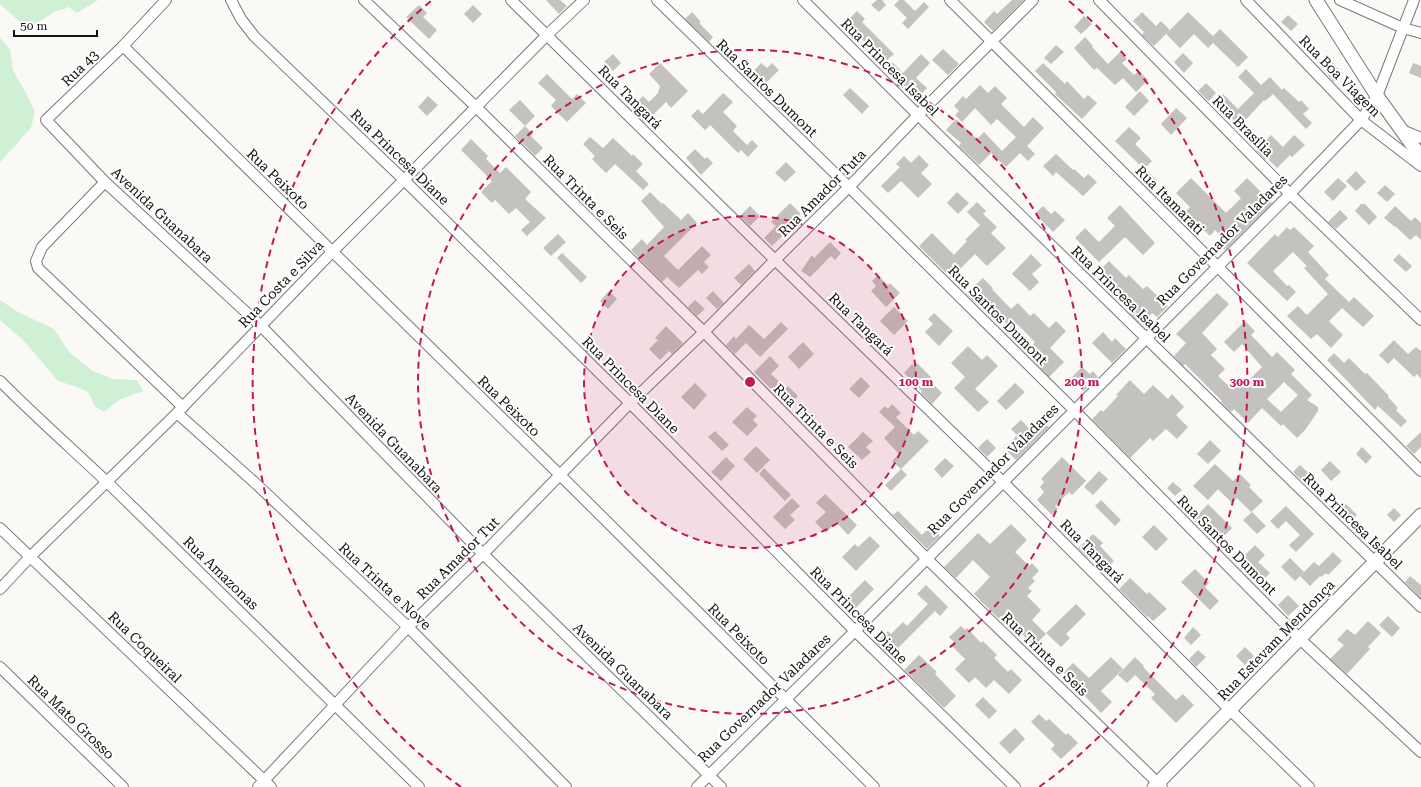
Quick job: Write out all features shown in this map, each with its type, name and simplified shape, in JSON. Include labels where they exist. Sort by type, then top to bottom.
[{"type":"street","name":"Rua 43","points":[[46,120],[123,46],[166,0]]},
{"type":"street","name":"Rua Princesa Diane","points":[[231,0],[241,19],[254,36],[404,180],[630,403],[855,631],[1016,787]]},
{"type":"street","name":"Rua Trinta e Seis","points":[[364,0],[476,107],[704,332],[927,559],[1158,786]]},
{"type":"street","name":"Rua Tangará","points":[[511,0],[1003,482],[1230,710],[1309,787]]},
{"type":"street","name":"Rua Costa e Silva","points":[[0,589],[30,557],[180,410],[332,252],[547,35],[584,0]]},
{"type":"street","name":"Rua Santos Dumont","points":[[657,0],[849,187],[1074,410],[1300,639],[1421,752]]},
{"type":"street","name":"Rua Princesa Isabel","points":[[803,0],[918,115],[1421,607]]},
{"type":"street","name":"Rua Itamarati","points":[[950,0],[1218,266],[1421,471]]},
{"type":"street","name":"Rua Amador Tuta","points":[[630,403],[704,332],[849,187],[918,115],[1033,0]]},
{"type":"street","name":"Rua Brasília","points":[[1099,0],[1290,194],[1421,320]]},
{"type":"street","name":"Rua Boa Viagem","points":[[1246,0],[1361,120],[1421,166]]},
{"type":"street","points":[[1316,0],[1377,96],[1421,157]]},
{"type":"street","points":[[1340,0],[1403,28],[1421,34]]},
{"type":"street","name":"Rua Governador Valadares","points":[[697,787],[927,559],[1290,194],[1361,120],[1377,96],[1387,74],[1414,0]]},
{"type":"street","name":"Rua Peixoto","points":[[123,46],[560,475],[874,787]]},
{"type":"street","name":"Avenida Guanabara","points":[[46,120],[105,182],[261,326],[483,554],[721,787]]},
{"type":"street","points":[[1402,130],[1421,138]]},
{"type":"street","name":"Rua Trinta e Nove","points":[[105,182],[42,247],[36,261],[38,268],[253,482],[408,627],[566,787]]},
{"type":"street","name":"Rua Amazonas","points":[[0,381],[336,704],[419,787]]},
{"type":"street","name":"Rua Amador Tut","points":[[264,785],[336,704],[408,627],[483,554],[630,403]]},
{"type":"street","name":"Rua Estevam Mendonça","points":[[1158,786],[1230,710],[1421,515]]},
{"type":"street","name":"Rua Coqueiral","points":[[0,528],[264,785]]},
{"type":"street","name":"Rua Mato Grosso","points":[[0,667],[123,787]]},
{"type":"green space","points":[[0,0],[98,0],[77,13],[69,7],[54,12],[28,29],[0,4]]},
{"type":"green space","points":[[0,38],[10,49],[13,71],[35,111],[31,128],[0,162]]},
{"type":"green space","points":[[0,300],[18,312],[54,329],[69,352],[93,371],[113,379],[137,380],[143,391],[119,400],[104,412],[95,406],[88,392],[58,381],[25,342],[0,320]]},
{"type":"building","points":[[546,0],[560,0],[567,6],[559,14]]},
{"type":"building","points":[[877,0],[882,0],[886,5],[879,12],[871,5]]},
{"type":"building","points":[[899,0],[904,0],[915,11],[924,2],[929,7],[908,29],[902,23],[907,18],[894,5]]},
{"type":"building","points":[[1012,0],[1024,0],[993,31],[984,22],[994,11],[997,14]]},
{"type":"building","points":[[419,5],[427,13],[423,17],[437,30],[429,39],[406,17]]},
{"type":"building","points":[[473,5],[482,14],[473,23],[464,14]]},
{"type":"building","points":[[857,11],[865,19],[862,22],[894,54],[886,61],[845,23]]},
{"type":"building","points":[[692,12],[701,22],[699,23],[713,37],[709,42],[685,19]]},
{"type":"building","points":[[1142,12],[1156,26],[1161,21],[1170,30],[1154,46],[1142,35],[1144,32],[1133,21]]},
{"type":"building","points":[[1188,12],[1213,36],[1220,29],[1248,57],[1238,67],[1213,43],[1208,48],[1194,34],[1180,48],[1166,34]]},
{"type":"building","points":[[1288,15],[1298,24],[1291,31],[1281,22]]},
{"type":"building","points":[[1084,16],[1092,24],[1081,34],[1074,27]]},
{"type":"building","points":[[1085,37],[1108,64],[1120,52],[1127,59],[1122,63],[1134,75],[1139,71],[1148,80],[1136,92],[1123,78],[1115,85],[1097,68],[1094,70],[1074,48]]},
{"type":"building","points":[[1056,45],[1064,52],[1051,64],[1044,58]]},
{"type":"building","points":[[943,49],[959,64],[948,75],[932,60]]},
{"type":"building","points":[[1183,53],[1193,63],[1184,73],[1174,62]]},
{"type":"building","points":[[613,54],[621,63],[613,71],[604,62]]},
{"type":"building","points":[[921,54],[930,63],[916,78],[927,88],[917,99],[886,68],[892,62],[903,73]]},
{"type":"building","points":[[1331,61],[1343,74],[1334,82],[1328,75],[1330,73],[1325,67]]},
{"type":"building","points":[[660,63],[688,91],[671,108],[666,102],[645,123],[636,114],[638,113],[632,107],[643,96],[649,102],[658,93],[660,86],[649,74]]},
{"type":"building","points":[[761,63],[767,68],[772,63],[779,70],[764,85],[752,73]]},
{"type":"building","points":[[1043,63],[1065,84],[1067,81],[1084,99],[1088,95],[1097,103],[1082,119],[1055,94],[1056,92],[1035,71]]},
{"type":"building","points":[[1413,63],[1421,66],[1421,78],[1409,73]]},
{"type":"building","points":[[1246,69],[1261,85],[1270,77],[1282,90],[1284,88],[1299,102],[1301,100],[1309,109],[1303,114],[1312,123],[1306,129],[1273,94],[1265,101],[1264,100],[1240,126],[1215,102],[1223,94],[1238,109],[1254,93],[1238,77]]},
{"type":"building","points":[[547,74],[572,99],[577,94],[586,103],[567,122],[551,106],[556,100],[538,83]]},
{"type":"building","points":[[1206,83],[1216,93],[1209,101],[1198,91]]},
{"type":"building","points":[[980,85],[988,93],[995,86],[1007,98],[1001,104],[1024,127],[1033,117],[1044,128],[1027,146],[1035,154],[1028,161],[1020,153],[1006,167],[991,153],[979,165],[959,146],[961,143],[946,130],[956,119],[977,139],[984,132],[1002,151],[1016,137],[997,119],[991,125],[975,108],[962,122],[955,115],[959,111],[954,106],[963,96],[966,99]]},
{"type":"building","points":[[850,88],[869,106],[862,114],[843,95]]},
{"type":"building","points":[[1140,91],[1149,101],[1134,116],[1125,107]]},
{"type":"building","points":[[723,93],[733,102],[723,112],[737,126],[733,131],[747,145],[752,140],[758,146],[748,157],[741,150],[738,153],[710,125],[705,130],[691,116],[698,109],[703,114]]},
{"type":"building","points":[[428,96],[438,105],[427,116],[418,107]]},
{"type":"building","points":[[782,98],[807,125],[801,130],[775,105]]},
{"type":"building","points":[[520,100],[535,116],[525,126],[509,110]]},
{"type":"building","points":[[1176,108],[1187,118],[1171,135],[1161,124]]},
{"type":"building","points":[[525,126],[533,134],[531,136],[543,148],[535,156],[515,136]]},
{"type":"building","points":[[1129,127],[1141,138],[1135,144],[1152,161],[1144,169],[1115,141]]},
{"type":"building","points":[[1271,135],[1283,147],[1294,135],[1305,145],[1292,157],[1290,155],[1277,168],[1267,158],[1265,160],[1256,150]]},
{"type":"building","points":[[590,137],[603,148],[613,138],[643,164],[636,171],[649,184],[643,190],[615,164],[606,173],[592,159],[595,156],[583,144]]},
{"type":"building","points":[[471,139],[488,156],[486,159],[500,173],[506,167],[531,192],[525,199],[546,218],[527,236],[521,230],[530,222],[516,208],[509,214],[495,200],[492,203],[481,192],[492,181],[461,150]]},
{"type":"building","points":[[695,149],[705,159],[707,157],[713,163],[701,175],[686,158]]},
{"type":"building","points":[[1056,154],[1084,178],[1088,174],[1097,182],[1083,196],[1056,172],[1053,176],[1043,166]]},
{"type":"building","points":[[919,155],[929,165],[921,173],[932,184],[918,198],[901,181],[888,193],[881,186],[900,167],[896,164],[904,156],[911,163]]},
{"type":"building","points":[[786,162],[796,172],[785,182],[775,173]]},
{"type":"building","points":[[1148,171],[1156,180],[1150,187],[1141,178]]},
{"type":"building","points":[[1356,171],[1366,182],[1356,191],[1346,181]]},
{"type":"building","points":[[1191,178],[1226,213],[1241,198],[1234,191],[1247,178],[1272,203],[1225,250],[1222,247],[1227,242],[1215,230],[1210,236],[1197,223],[1192,228],[1181,217],[1190,207],[1176,193]]},
{"type":"building","points":[[1338,178],[1347,186],[1333,201],[1324,192]]},
{"type":"building","points":[[1385,185],[1395,194],[1387,202],[1377,193]]},
{"type":"building","points":[[650,192],[681,220],[688,213],[697,223],[664,256],[678,270],[702,246],[711,255],[704,262],[709,267],[702,274],[698,270],[679,288],[667,277],[662,282],[631,250],[642,239],[647,245],[664,227],[641,201]]},
{"type":"building","points":[[957,192],[969,203],[958,214],[947,203]]},
{"type":"building","points":[[977,202],[986,211],[983,214],[997,227],[991,233],[1006,248],[987,266],[975,254],[951,278],[919,246],[932,233],[954,255],[967,241],[965,240],[980,225],[967,212]]},
{"type":"building","points":[[790,203],[801,214],[792,222],[794,224],[785,234],[772,246],[764,238],[776,226],[771,222]]},
{"type":"building","points":[[1361,204],[1365,204],[1377,217],[1369,225],[1355,211]]},
{"type":"building","points":[[1120,205],[1155,243],[1143,255],[1125,237],[1099,262],[1075,238],[1085,228],[1099,242],[1115,226],[1107,218]]},
{"type":"building","points":[[750,206],[760,216],[750,226],[740,216]]},
{"type":"building","points":[[1043,206],[1051,214],[1055,211],[1065,220],[1053,232],[1035,214]]},
{"type":"building","points":[[1395,206],[1411,221],[1415,217],[1421,223],[1421,240],[1416,235],[1410,240],[1384,218]]},
{"type":"building","points":[[1340,210],[1348,218],[1336,229],[1328,222]]},
{"type":"building","points":[[1287,227],[1290,230],[1294,227],[1314,246],[1308,252],[1329,275],[1325,279],[1349,302],[1354,297],[1374,316],[1363,327],[1342,308],[1329,321],[1343,335],[1331,348],[1317,334],[1311,339],[1287,316],[1298,306],[1307,315],[1328,294],[1304,268],[1307,266],[1293,252],[1273,271],[1287,286],[1289,285],[1296,292],[1287,301],[1247,263],[1275,234],[1278,237]]},
{"type":"building","points":[[558,234],[566,242],[551,256],[543,248]]},
{"type":"building","points":[[830,242],[841,253],[835,260],[831,256],[810,277],[801,271],[812,255],[814,258]]},
{"type":"building","points":[[562,253],[587,277],[581,283],[557,258]]},
{"type":"building","points":[[1031,254],[1042,265],[1032,274],[1039,282],[1030,291],[1012,274]]},
{"type":"building","points":[[1399,254],[1412,266],[1406,272],[1393,260]]},
{"type":"building","points":[[1109,261],[1126,278],[1129,275],[1143,289],[1147,286],[1168,306],[1157,317],[1152,313],[1141,324],[1130,314],[1135,309],[1115,288],[1118,285],[1101,269]]},
{"type":"building","points":[[749,264],[755,271],[741,285],[734,278]]},
{"type":"building","points":[[878,275],[888,285],[890,283],[900,293],[886,307],[871,291],[876,286],[872,281]]},
{"type":"building","points":[[983,278],[1011,309],[1018,303],[1030,316],[1034,313],[1049,328],[1056,321],[1066,331],[1050,348],[1064,362],[1049,377],[1037,364],[1045,356],[1033,344],[1035,342],[1017,324],[1012,329],[998,315],[995,318],[981,304],[979,306],[966,294]]},
{"type":"building","points":[[609,291],[617,299],[608,309],[600,301]]},
{"type":"building","points":[[713,291],[724,303],[717,309],[706,298]]},
{"type":"building","points":[[1217,293],[1229,304],[1202,333],[1217,349],[1211,355],[1225,369],[1218,376],[1233,390],[1245,377],[1249,380],[1262,367],[1242,344],[1234,352],[1224,342],[1245,321],[1255,331],[1251,335],[1272,357],[1277,352],[1295,370],[1291,374],[1312,395],[1307,400],[1318,407],[1318,411],[1305,430],[1297,438],[1283,424],[1281,426],[1262,408],[1248,423],[1234,409],[1231,412],[1185,364],[1183,366],[1174,356],[1186,343],[1176,334]],"holes":[[[1284,382],[1298,395],[1281,412],[1267,399]]]},
{"type":"building","points":[[695,300],[705,309],[697,316],[688,307]]},
{"type":"building","points":[[894,307],[908,321],[894,335],[880,321]]},
{"type":"building","points":[[934,313],[953,331],[939,346],[925,332],[933,324],[928,319]]},
{"type":"building","points":[[781,322],[788,329],[760,357],[746,343],[735,354],[726,345],[734,336],[736,339],[749,325],[764,339]]},
{"type":"building","points":[[666,326],[683,343],[672,354],[669,351],[660,360],[649,349],[658,340],[655,338]]},
{"type":"building","points":[[1103,332],[1112,342],[1115,338],[1126,349],[1112,363],[1092,343]]},
{"type":"building","points":[[1394,340],[1408,354],[1416,347],[1421,351],[1421,379],[1417,374],[1414,377],[1394,358],[1388,364],[1379,355]]},
{"type":"building","points":[[803,342],[814,354],[799,369],[788,357]]},
{"type":"building","points":[[968,346],[982,360],[987,355],[998,366],[975,389],[989,402],[978,412],[954,388],[965,377],[951,363]]},
{"type":"building","points":[[1334,353],[1344,363],[1349,358],[1365,374],[1367,373],[1389,396],[1388,397],[1398,408],[1396,410],[1407,421],[1401,427],[1378,406],[1375,410],[1327,360]]},
{"type":"building","points":[[770,356],[779,366],[771,374],[786,388],[788,386],[798,396],[790,404],[785,399],[783,401],[754,372]]},
{"type":"building","points":[[917,363],[931,377],[928,379],[942,393],[932,404],[921,393],[922,391],[904,373],[912,364],[914,366]]},
{"type":"building","points":[[1082,367],[1090,374],[1093,371],[1098,377],[1084,391],[1071,378]]},
{"type":"building","points":[[861,377],[870,386],[859,398],[849,389]]},
{"type":"building","points":[[1130,380],[1144,394],[1153,385],[1168,399],[1172,394],[1184,407],[1176,415],[1188,427],[1177,439],[1166,429],[1153,441],[1150,438],[1130,458],[1092,419],[1101,410],[1103,412]]},
{"type":"building","points":[[695,383],[707,395],[694,410],[681,397]]},
{"type":"building","points":[[1015,383],[1025,392],[1006,410],[997,401]]},
{"type":"building","points":[[892,404],[901,413],[896,417],[914,435],[918,431],[929,441],[901,469],[892,461],[899,454],[884,438],[895,427],[879,412],[885,406],[888,409]]},
{"type":"building","points":[[747,407],[757,416],[753,420],[758,425],[747,436],[732,422]]},
{"type":"building","points":[[1021,420],[1032,431],[1043,421],[1049,427],[1016,460],[1004,448],[1017,435],[1011,429]]},
{"type":"building","points":[[715,431],[729,445],[722,451],[708,437]]},
{"type":"building","points":[[863,432],[873,441],[866,447],[871,452],[862,460],[848,447]]},
{"type":"building","points":[[1421,432],[1421,447],[1414,454],[1406,446]]},
{"type":"building","points":[[987,439],[996,448],[987,457],[978,448]]},
{"type":"building","points":[[1210,440],[1221,451],[1208,464],[1197,454]]},
{"type":"building","points":[[756,446],[770,460],[757,473],[743,459]]},
{"type":"building","points":[[1362,447],[1372,457],[1366,464],[1356,454]]},
{"type":"building","points":[[726,457],[735,466],[721,481],[711,472]]},
{"type":"building","points":[[1062,457],[1086,481],[1072,495],[1069,492],[1055,506],[1058,509],[1052,515],[1037,500],[1044,492],[1040,487],[1044,482],[1041,479]]},
{"type":"building","points":[[945,458],[954,466],[942,478],[934,469]]},
{"type":"building","points":[[1330,461],[1341,472],[1331,481],[1321,470]]},
{"type":"building","points":[[1215,464],[1233,481],[1240,474],[1251,485],[1249,487],[1263,501],[1251,512],[1237,498],[1232,503],[1218,489],[1208,500],[1193,486]]},
{"type":"building","points":[[1300,465],[1311,475],[1303,482],[1293,472]]},
{"type":"building","points":[[764,468],[791,495],[785,501],[759,474]]},
{"type":"building","points":[[901,469],[907,475],[891,491],[885,485]]},
{"type":"building","points":[[1099,471],[1108,479],[1093,495],[1084,487]]},
{"type":"building","points":[[1173,482],[1182,490],[1175,496],[1167,488]]},
{"type":"building","points":[[825,494],[857,525],[848,535],[836,522],[826,533],[815,522],[826,512],[816,503]]},
{"type":"building","points":[[792,498],[800,506],[790,515],[795,520],[785,529],[773,517]]},
{"type":"building","points":[[1101,500],[1121,520],[1115,526],[1095,506]]},
{"type":"building","points":[[1208,504],[1232,528],[1219,541],[1203,525],[1201,528],[1193,520]]},
{"type":"building","points":[[1346,504],[1357,515],[1348,525],[1336,514]]},
{"type":"building","points":[[1286,506],[1314,534],[1296,552],[1289,545],[1300,535],[1286,521],[1278,529],[1270,521]]},
{"type":"building","points":[[1394,508],[1401,515],[1394,522],[1387,515]]},
{"type":"building","points":[[898,511],[922,535],[930,527],[940,536],[927,549],[893,515]]},
{"type":"building","points":[[1252,512],[1266,526],[1257,534],[1243,520]]},
{"type":"building","points":[[1011,524],[1027,540],[1015,552],[1029,566],[1032,563],[1039,571],[1032,578],[1035,581],[1028,588],[1032,591],[1027,596],[1041,610],[1032,620],[1046,634],[1034,646],[1020,632],[1016,636],[974,594],[990,577],[973,560],[956,578],[944,567],[978,533],[990,544]]},
{"type":"building","points":[[1154,525],[1168,539],[1156,551],[1142,537]]},
{"type":"building","points":[[1093,534],[1103,543],[1100,546],[1114,561],[1103,572],[1078,548]]},
{"type":"building","points":[[870,536],[880,546],[856,571],[842,557],[855,544],[858,547]]},
{"type":"building","points":[[1255,545],[1265,555],[1258,562],[1270,573],[1261,582],[1245,564],[1246,563],[1242,558]]},
{"type":"building","points":[[1333,552],[1342,561],[1328,575],[1326,573],[1321,577],[1320,576],[1310,586],[1300,576],[1314,562],[1319,566]]},
{"type":"building","points":[[1290,558],[1304,572],[1295,581],[1281,567]]},
{"type":"building","points":[[818,566],[822,568],[824,572],[822,576],[818,578],[814,576],[812,572],[814,568]]},
{"type":"building","points":[[1195,569],[1209,583],[1205,587],[1219,601],[1210,610],[1181,582]]},
{"type":"building","points":[[1410,576],[1421,585],[1421,598],[1405,582]]},
{"type":"building","points":[[1130,578],[1147,594],[1149,592],[1167,609],[1153,621],[1119,589]]},
{"type":"building","points":[[865,580],[874,589],[849,615],[840,605]]},
{"type":"building","points":[[926,585],[948,607],[940,616],[935,611],[890,656],[876,642],[888,631],[891,634],[903,622],[907,626],[928,604],[917,594]]},
{"type":"building","points":[[1288,595],[1299,606],[1288,616],[1278,605]]},
{"type":"building","points":[[1076,604],[1086,614],[1066,634],[1070,638],[1061,647],[1046,633]]},
{"type":"building","points":[[1388,616],[1400,628],[1392,637],[1379,625]]},
{"type":"building","points":[[1368,621],[1381,633],[1368,647],[1370,649],[1347,674],[1330,659],[1344,645],[1337,640],[1347,629],[1355,635]]},
{"type":"building","points":[[961,626],[965,630],[967,628],[981,643],[983,641],[997,655],[994,658],[1008,672],[1011,669],[1022,680],[1009,694],[994,680],[986,688],[975,677],[969,683],[955,669],[965,659],[951,645],[954,642],[949,637]]},
{"type":"building","points":[[1193,627],[1201,635],[1191,645],[1184,638]]},
{"type":"building","points":[[1245,647],[1254,656],[1245,665],[1236,656]]},
{"type":"building","points":[[1198,650],[1206,657],[1196,667],[1189,659]]},
{"type":"building","points":[[919,655],[937,672],[935,674],[956,696],[944,708],[904,670]]},
{"type":"building","points":[[1111,657],[1123,669],[1101,691],[1112,702],[1101,713],[1063,673],[1073,663],[1089,678]]},
{"type":"building","points":[[1135,657],[1176,700],[1183,694],[1194,705],[1176,723],[1151,698],[1155,694],[1135,675],[1127,683],[1118,675]]},
{"type":"building","points":[[983,697],[997,711],[989,719],[975,705]]},
{"type":"building","points":[[1039,714],[1046,721],[1049,719],[1066,735],[1068,733],[1078,743],[1061,759],[1051,749],[1055,745],[1031,722]]},
{"type":"building","points":[[1015,728],[1025,739],[1010,754],[999,743]]}]
